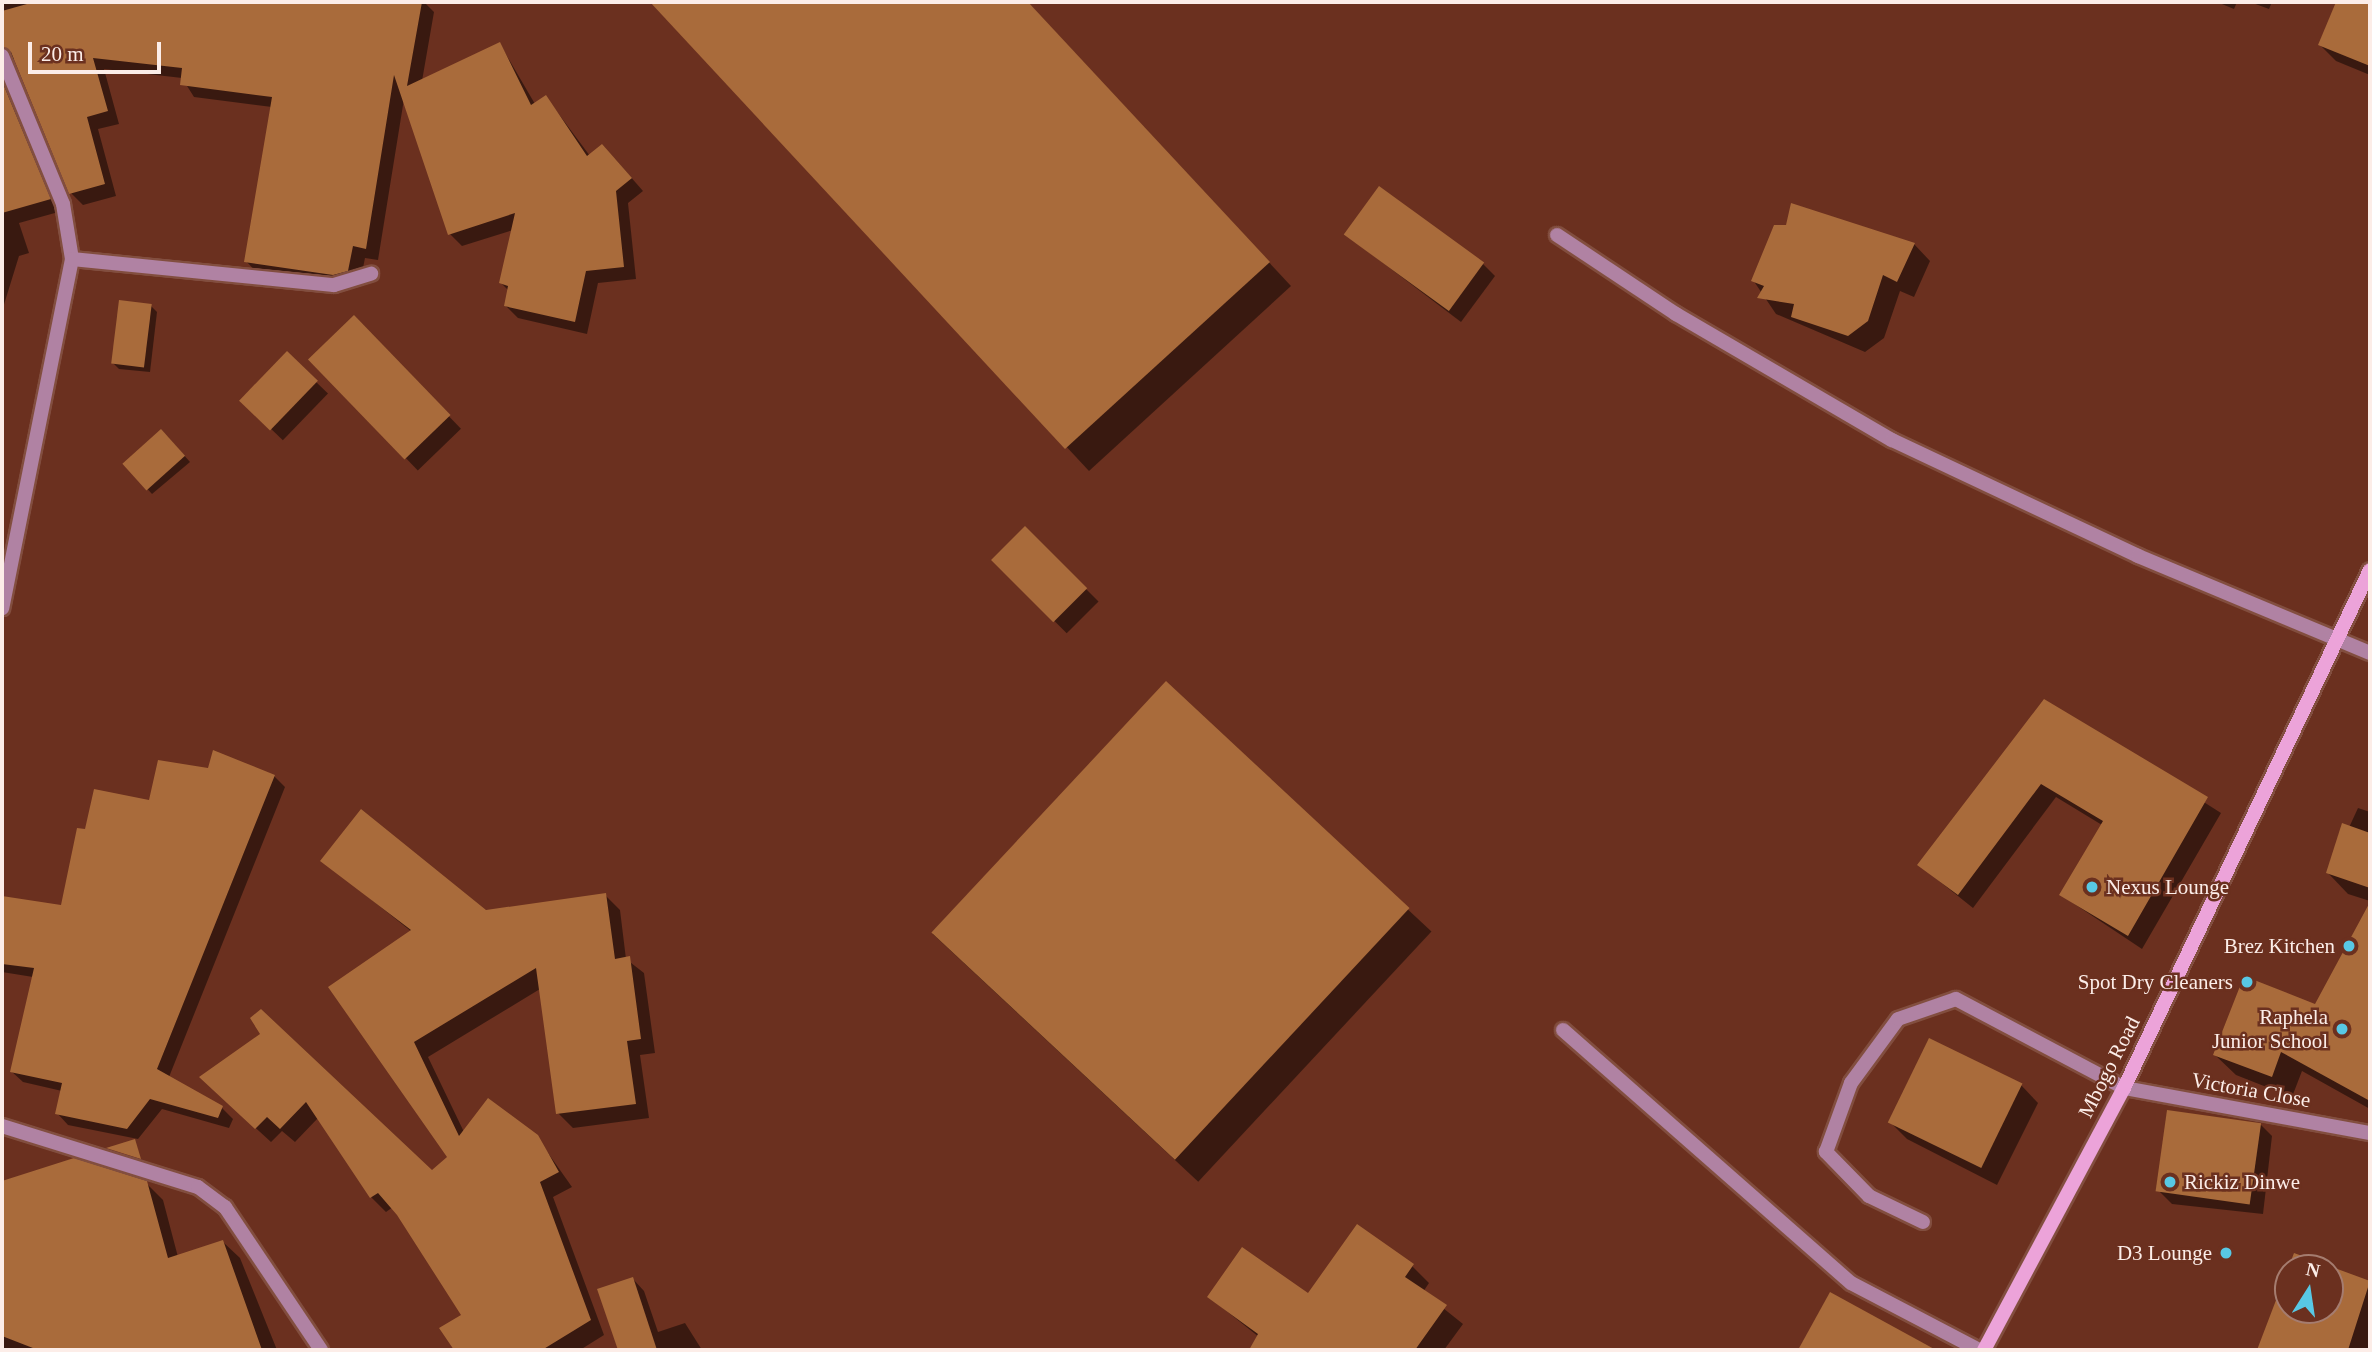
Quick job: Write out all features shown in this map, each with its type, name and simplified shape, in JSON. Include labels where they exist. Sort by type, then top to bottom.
[{"type":"main road","name":"Mbogo Road","points":[[1982,1350],[2124,1088],[2339,642],[2370,570]]},
{"type":"street","points":[[2,55],[63,204],[72,259],[2,608]]},
{"type":"street","points":[[1557,235],[1676,314],[1892,440],[2339,642],[2370,653]]},
{"type":"street","points":[[72,259],[334,285],[371,274]]},
{"type":"street","name":"Victoria Close","points":[[1923,1222],[1869,1196],[1826,1152],[1851,1083],[1898,1019],[1956,999],[2124,1088],[2370,1133]]},
{"type":"street","points":[[1563,1030],[1851,1283],[1982,1350]]},
{"type":"street","points":[[2,1126],[198,1186],[225,1207],[321,1350]]},
{"type":"building","points":[[34,2],[422,2],[407,86],[500,42],[531,105],[546,95],[587,156],[602,144],[632,178],[616,191],[624,267],[586,271],[575,322],[504,306],[508,286],[499,283],[515,213],[448,235],[394,75],[366,249],[353,246],[348,271],[333,275],[244,262],[272,97],[180,85],[182,68],[93,58],[108,111],[87,117],[105,184],[69,194],[11,52],[2,47],[2,11]]},
{"type":"building","points":[[650,2],[1028,2],[1270,262],[1065,449]]},
{"type":"building","points":[[2336,2],[2370,2],[2370,66],[2318,45]]},
{"type":"building","points":[[2,81],[51,199],[2,213]]},
{"type":"building","points":[[1379,186],[1484,262],[1449,311],[1344,235]]},
{"type":"building","points":[[1791,203],[1915,243],[1897,282],[1883,275],[1868,321],[1848,336],[1791,317],[1794,304],[1757,298],[1764,286],[1751,281],[1774,225],[1786,225]]},
{"type":"building","points":[[119,300],[152,304],[144,368],[111,364]]},
{"type":"building","points":[[354,315],[451,415],[405,459],[308,359]]},
{"type":"building","points":[[287,351],[318,381],[270,431],[239,401]]},
{"type":"building","points":[[161,429],[185,456],[146,491],[122,464]]},
{"type":"building","points":[[1025,526],[1087,588],[1053,622],[991,560]]},
{"type":"building","points":[[1166,681],[1410,908],[1175,1160],[931,933]]},
{"type":"building","points":[[2044,699],[2208,797],[2128,936],[2059,895],[2103,821],[2041,784],[1958,895],[1917,865]]},
{"type":"building","points":[[213,750],[275,775],[157,1069],[223,1106],[218,1118],[150,1099],[127,1129],[55,1114],[62,1083],[10,1072],[34,968],[2,964],[2,896],[61,905],[77,828],[85,829],[94,789],[149,800],[158,760],[208,768]]},
{"type":"building","points":[[361,809],[486,910],[606,893],[615,959],[630,956],[641,1039],[627,1041],[636,1104],[556,1114],[536,968],[414,1042],[459,1136],[488,1098],[538,1135],[559,1172],[540,1182],[591,1320],[542,1350],[454,1350],[439,1328],[461,1315],[397,1215],[378,1193],[370,1198],[306,1102],[280,1129],[267,1117],[255,1129],[199,1077],[260,1034],[250,1018],[261,1009],[432,1170],[447,1157],[328,987],[411,930],[320,861]]},
{"type":"building","points":[[2342,823],[2370,833],[2370,888],[2326,873]]},
{"type":"building","points":[[2370,902],[2370,1101],[2281,1052],[2272,1077],[2213,1055],[2244,976],[2315,1004]]},
{"type":"building","points":[[1929,1038],[2022,1084],[1981,1168],[1888,1122]]},
{"type":"building","points":[[2167,1110],[2261,1123],[2250,1204],[2156,1191]]},
{"type":"building","points":[[135,1139],[141,1159],[106,1148]]},
{"type":"building","points":[[74,1158],[147,1181],[168,1258],[223,1240],[262,1350],[38,1350],[2,1336],[2,1181]]},
{"type":"building","points":[[1357,1224],[1414,1264],[1405,1277],[1447,1305],[1415,1350],[1249,1350],[1258,1334],[1207,1297],[1242,1247],[1308,1293]]},
{"type":"building","points":[[2344,1271],[2370,1281],[2348,1350],[2257,1350],[2274,1306],[2274,1324],[2344,1324]]},
{"type":"building","points":[[633,1277],[657,1350],[618,1350],[597,1289]]},
{"type":"building","points":[[1830,1292],[1936,1350],[1798,1350]]},
{"type":"place","name":"Nexus Lounge","points":[[2092,887]]},
{"type":"place","name":"Brez Kitchen","points":[[2349,946]]},
{"type":"place","name":"Spot Dry Cleaners","points":[[2247,982]]},
{"type":"place","name":"Raphela Junior School","points":[[2342,1029]]},
{"type":"place","name":"Rickiz Dinwe","points":[[2170,1182]]},
{"type":"place","name":"D3 Lounge","points":[[2226,1253]]}]
